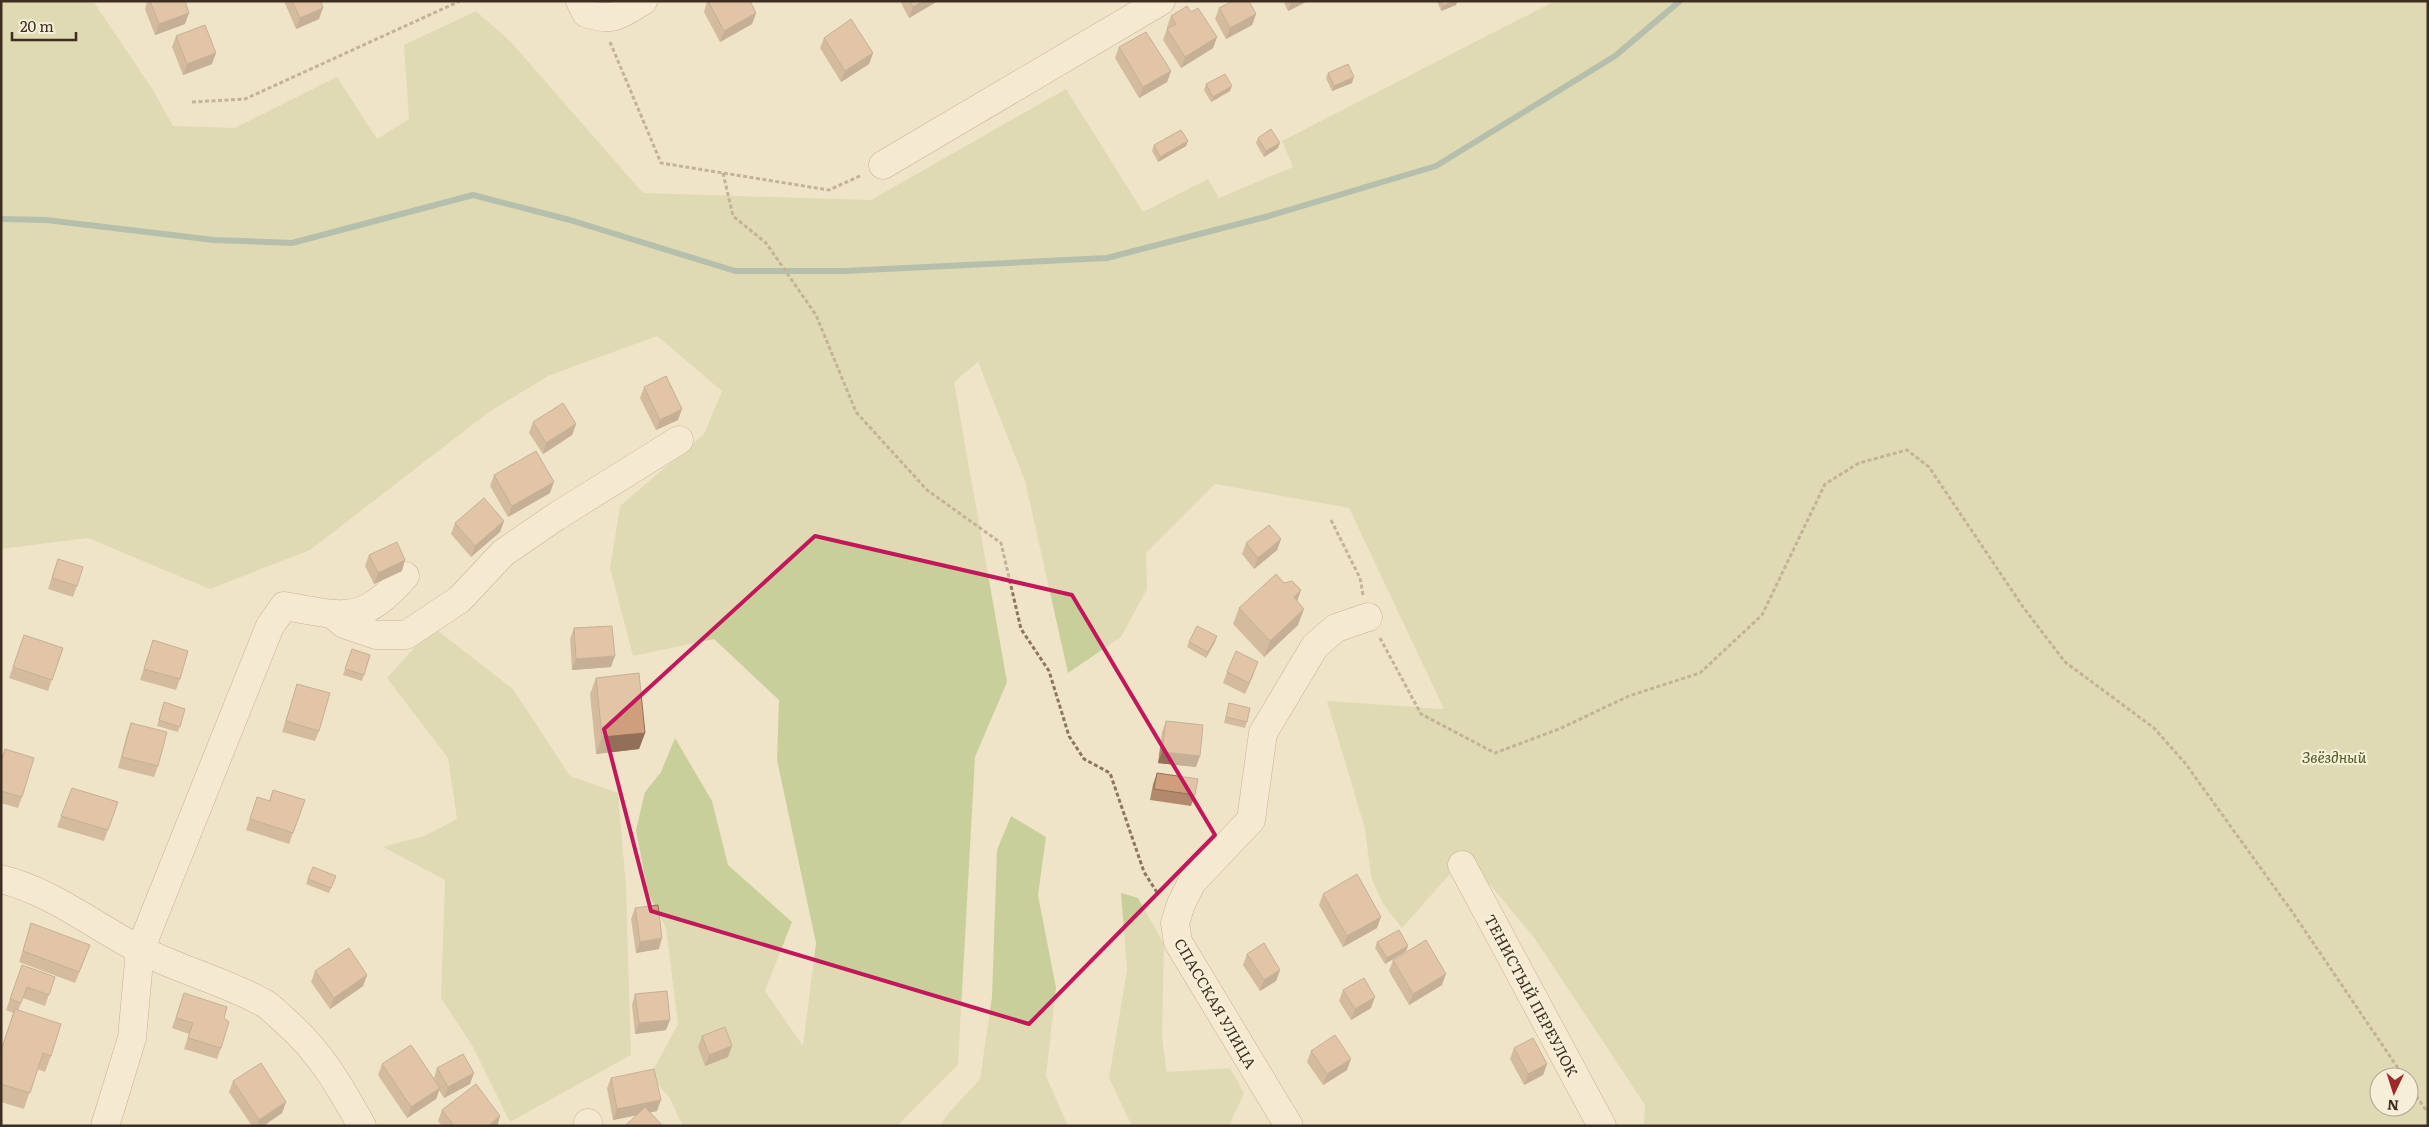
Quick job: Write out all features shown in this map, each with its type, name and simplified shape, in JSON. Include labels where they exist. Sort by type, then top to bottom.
[{"type":"street","points":[[589,11],[615,18],[643,1]]},
{"type":"street","points":[[883,166],[1161,1]]},
{"type":"street","points":[[331,614],[344,624],[376,635],[406,635],[460,599],[503,553],[557,516],[679,440]]},
{"type":"street","points":[[105,1126],[132,1038],[140,950],[270,626],[284,606],[342,616],[358,614],[389,594],[405,576]]},
{"type":"street","name":"СПАССКАЯ УЛИЦА","points":[[1289,1126],[1178,942],[1175,923],[1181,904],[1192,882],[1251,820],[1263,733],[1315,646],[1336,628],[1368,617]]},
{"type":"street","name":"ТЕНИСТЫЙ ПЕРЕУЛОК","points":[[1462,864],[1602,1126]]},
{"type":"street","points":[[1,880],[18,883],[83,916],[140,950],[206,976],[266,1004],[304,1038],[328,1066],[362,1126]]},
{"type":"path","points":[[192,102],[245,99],[460,1]]},
{"type":"path","points":[[589,11],[661,164],[829,190],[883,166]]},
{"type":"path","points":[[724,173],[732,216],[766,243],[816,316],[856,412],[927,490],[1001,543],[1021,629],[1049,671],[1069,736],[1084,759],[1110,773],[1144,872],[1175,923]]},
{"type":"path","points":[[1331,520],[1360,578],[1368,617],[1421,714],[1495,753],[1559,729],[1629,696],[1700,673],[1762,615],[1825,484],[1859,463],[1907,450],[1929,467],[2023,608],[2066,662],[2154,728],[2185,763],[2293,913],[2397,1067]]},
{"type":"path","points":[[2419,1100],[2428,1113]]},
{"type":"highlighted area","points":[[815,536],[1072,595],[1215,835],[1029,1024],[651,911],[604,729]]},
{"type":"green space","name":"Звёздный","points":[[1,1],[93,1],[153,90],[173,126],[235,128],[337,77],[377,139],[409,119],[404,45],[476,11],[511,42],[643,193],[871,200],[1066,89],[1143,212],[1208,179],[1219,198],[1293,167],[1282,141],[1555,1],[2428,1],[2428,1126],[1644,1126],[1645,1105],[1533,936],[1466,856],[1402,928],[1383,904],[1371,877],[1365,829],[1327,701],[1444,709],[1349,508],[1215,484],[1146,553],[1147,589],[1121,637],[1068,673],[1025,481],[978,362],[954,382],[1007,682],[975,757],[958,1065],[897,1126],[683,1126],[669,1097],[650,1076],[678,1024],[666,928],[648,893],[636,830],[645,792],[661,772],[675,738],[712,801],[728,865],[792,922],[765,991],[803,1046],[816,943],[777,760],[779,700],[714,639],[633,656],[610,568],[620,506],[704,434],[722,391],[657,336],[548,376],[489,412],[310,550],[210,589],[88,538],[1,549]]},
{"type":"green space","points":[[433,627],[513,689],[570,776],[618,793],[626,886],[631,1055],[510,1122],[473,1047],[441,998],[445,880],[383,847],[424,836],[457,819],[448,758],[387,678]]},
{"type":"green space","points":[[1011,816],[1046,837],[1038,895],[1056,988],[1046,1076],[1068,1126],[941,1126],[945,1117],[980,1079],[992,997],[997,850]]},
{"type":"green space","points":[[1121,893],[1138,898],[1164,944],[1162,1037],[1167,1072],[1230,1068],[1244,1093],[1229,1126],[1132,1126],[1109,1078],[1127,970]]},
{"type":"building","points":[[150,1],[185,1],[189,13],[159,24]]},
{"type":"building","points":[[292,1],[321,1],[323,8],[300,18]]},
{"type":"building","points":[[708,1],[750,1],[756,13],[724,31]]},
{"type":"building","points":[[910,1],[923,1],[913,7]]},
{"type":"building","points":[[1233,1],[1249,1],[1256,14],[1230,28],[1219,8]]},
{"type":"building","points":[[1441,1],[1453,1],[1443,6]]},
{"type":"building","points":[[1187,6],[1191,12],[1198,8],[1217,37],[1185,57],[1167,29],[1176,24],[1171,16]]},
{"type":"building","points":[[851,19],[873,53],[845,71],[824,38]]},
{"type":"building","points":[[205,25],[216,53],[187,64],[176,36]]},
{"type":"building","points":[[1146,32],[1171,71],[1143,87],[1119,47]]},
{"type":"building","points":[[1348,64],[1354,77],[1334,86],[1328,73]]},
{"type":"building","points":[[1225,74],[1232,86],[1213,97],[1206,84]]},
{"type":"building","points":[[1271,129],[1280,143],[1266,151],[1258,138]]},
{"type":"building","points":[[1181,130],[1188,141],[1160,157],[1154,145]]},
{"type":"building","points":[[666,376],[682,409],[660,420],[644,387]]},
{"type":"building","points":[[563,403],[576,424],[546,443],[533,422]]},
{"type":"building","points":[[536,451],[554,482],[512,506],[494,475]]},
{"type":"building","points":[[484,498],[504,521],[475,546],[455,523]]},
{"type":"building","points":[[1269,525],[1281,539],[1258,558],[1246,543]]},
{"type":"building","points":[[397,542],[405,560],[378,573],[369,555]]},
{"type":"building","points":[[58,559],[83,567],[77,586],[52,578]]},
{"type":"building","points":[[1276,574],[1284,583],[1292,581],[1301,590],[1294,597],[1304,609],[1270,641],[1239,608]]},
{"type":"building","points":[[612,626],[615,656],[576,659],[574,628]]},
{"type":"building","points":[[1197,626],[1217,636],[1208,652],[1189,642]]},
{"type":"building","points":[[24,635],[63,648],[52,680],[13,667]]},
{"type":"building","points":[[153,640],[188,651],[180,679],[144,669]]},
{"type":"building","points":[[352,649],[370,655],[364,675],[345,669]]},
{"type":"building","points":[[1236,651],[1258,662],[1249,683],[1227,672]]},
{"type":"building","points":[[639,673],[645,733],[602,737],[596,678]]},
{"type":"building","points":[[297,684],[330,693],[319,731],[286,721]]},
{"type":"building","points":[[164,702],[185,709],[180,727],[159,720]]},
{"type":"building","points":[[1229,703],[1250,708],[1247,722],[1226,717]]},
{"type":"building","points":[[1166,721],[1203,725],[1200,756],[1162,752]]},
{"type":"building","points":[[131,723],[167,732],[158,766],[122,757]]},
{"type":"building","points":[[5,749],[34,758],[22,797],[1,791],[1,762]]},
{"type":"building","points":[[1157,773],[1198,779],[1195,795],[1154,789]]},
{"type":"building","points":[[72,788],[118,802],[108,830],[61,816]]},
{"type":"building","points":[[273,790],[305,800],[293,833],[250,819],[257,797],[270,801]]},
{"type":"building","points":[[313,867],[336,876],[331,888],[308,879]]},
{"type":"building","points":[[1357,874],[1381,917],[1347,936],[1323,894]]},
{"type":"building","points":[[658,905],[662,938],[640,942],[635,908]]},
{"type":"building","points":[[31,923],[90,945],[79,972],[23,951]]},
{"type":"building","points":[[1399,930],[1408,946],[1387,958],[1377,942]]},
{"type":"building","points":[[1426,940],[1446,974],[1413,994],[1393,960]]},
{"type":"building","points":[[1264,943],[1280,970],[1264,980],[1247,954]]},
{"type":"building","points":[[349,948],[367,975],[334,998],[315,971]]},
{"type":"building","points":[[22,965],[55,977],[49,995],[27,987],[21,1003],[10,999]]},
{"type":"building","points":[[1364,978],[1375,997],[1355,1009],[1343,990]]},
{"type":"building","points":[[667,991],[670,1020],[639,1023],[635,994]]},
{"type":"building","points":[[184,993],[227,1007],[224,1018],[229,1022],[221,1048],[188,1038],[193,1023],[176,1018]]},
{"type":"building","points":[[15,1009],[61,1024],[51,1056],[43,1053],[30,1093],[1,1084],[1,1051]]},
{"type":"building","points":[[725,1027],[732,1046],[709,1055],[702,1036]]},
{"type":"building","points":[[1335,1035],[1351,1059],[1327,1074],[1311,1051]]},
{"type":"building","points":[[1533,1038],[1547,1064],[1528,1074],[1514,1048]]},
{"type":"building","points":[[411,1045],[440,1088],[411,1107],[382,1064]]},
{"type":"building","points":[[463,1054],[474,1073],[448,1087],[437,1068]]},
{"type":"building","points":[[261,1063],[286,1102],[259,1120],[233,1081]]},
{"type":"building","points":[[654,1069],[661,1100],[617,1109],[611,1078]]},
{"type":"building","points":[[476,1084],[500,1116],[488,1126],[454,1126],[442,1110]]},
{"type":"building","points":[[645,1107],[663,1126],[625,1126]]},
{"type":"waterway","points":[[1,219],[46,220],[214,240],[292,243],[473,195],[570,220],[735,271],[845,271],[1107,258],[1269,216],[1436,166],[1615,56],[1680,1]]}]
